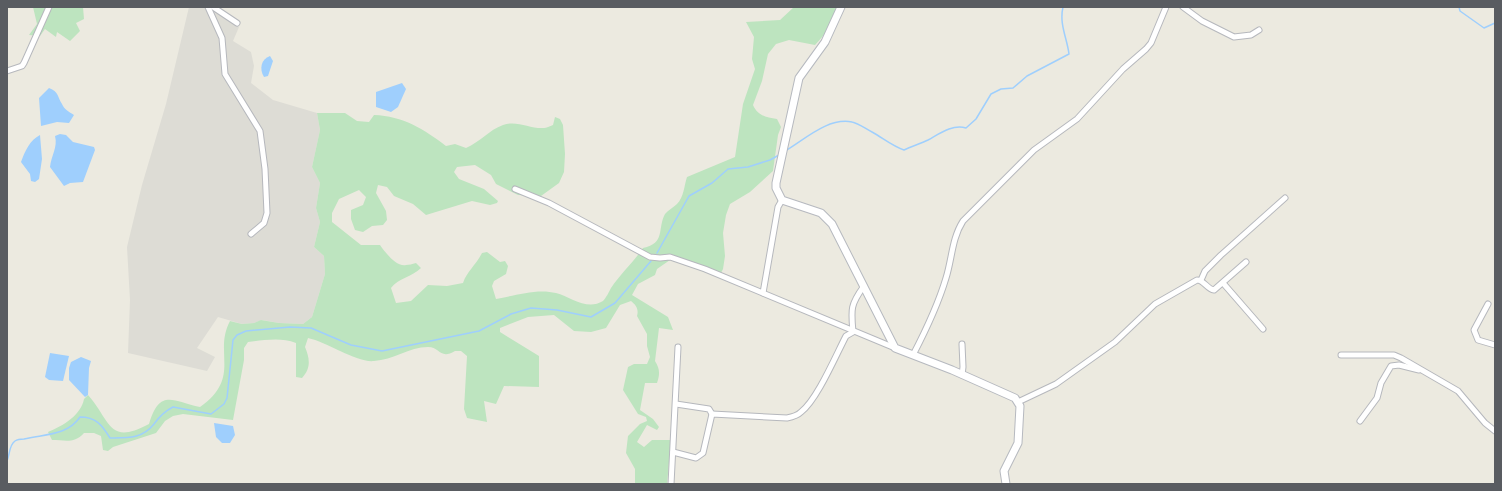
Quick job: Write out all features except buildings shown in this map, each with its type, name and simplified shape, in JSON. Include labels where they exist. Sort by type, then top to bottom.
[{"type":"street","points":[[7,71],[22,66],[24,63],[49,7]]},
{"type":"street","points":[[208,7],[222,38],[226,74],[260,131],[265,169],[266,213],[264,223],[251,234]]},
{"type":"street","points":[[213,7],[237,23]]},
{"type":"street","points":[[841,7],[825,42],[799,78],[776,188],[782,200],[821,214],[836,231],[895,348]]},
{"type":"street","points":[[913,355],[930,320],[946,278],[956,235],[963,221],[1034,150],[1077,119],[1123,69],[1146,49],[1151,43],[1166,7]]},
{"type":"street","points":[[1183,7],[1202,21],[1234,37],[1251,35],[1259,30]]},
{"type":"street","points":[[515,189],[549,203],[650,257],[670,257],[705,269],[853,332],[913,355],[1015,398],[1018,402],[1020,410],[1018,443],[1005,468],[1006,484]]},
{"type":"street","points":[[1201,280],[1205,271],[1221,255],[1285,198]]},
{"type":"street","points":[[763,293],[778,207],[782,200]]},
{"type":"street","points":[[1018,402],[1056,384],[1115,342],[1155,304],[1196,280],[1201,280],[1212,290],[1223,284],[1246,262]]},
{"type":"street","points":[[1223,284],[1263,329]]},
{"type":"street","points":[[853,332],[851,309],[856,297],[864,286]]},
{"type":"street","points":[[1488,304],[1474,330],[1478,340],[1495,345]]},
{"type":"street","points":[[712,414],[787,418],[797,415],[806,408],[823,382],[846,336],[853,332]]},
{"type":"street","points":[[962,344],[964,367],[962,375]]},
{"type":"street","points":[[671,484],[678,347]]},
{"type":"street","points":[[1341,355],[1394,355],[1458,391],[1485,423],[1495,431]]},
{"type":"street","points":[[1360,421],[1377,398],[1381,383],[1391,366],[1399,365],[1422,370]]},
{"type":"street","points":[[673,452],[696,458],[700,456],[703,453],[712,414],[709,409],[676,404]]},
{"type":"shaded area","points":[[189,7],[210,7],[239,27],[233,41],[251,52],[254,66],[251,83],[273,100],[317,113],[320,130],[312,167],[320,183],[316,208],[320,222],[314,247],[324,256],[325,274],[312,317],[303,324],[279,323],[262,320],[254,323],[242,324],[218,317],[197,348],[215,357],[207,371],[128,353],[130,300],[127,247],[142,185],[166,104]]},
{"type":"green space","points":[[33,7],[83,7],[84,19],[76,23],[80,31],[70,41],[57,32],[56,37],[45,29],[40,36],[29,35],[37,24]]},
{"type":"green space","points":[[794,7],[838,7],[829,28],[815,45],[789,40],[776,44],[768,54],[762,81],[753,105],[760,114],[777,119],[781,127],[778,135],[773,171],[750,192],[730,204],[726,215],[723,233],[725,256],[723,269],[719,277],[670,260],[657,269],[655,275],[638,284],[632,295],[668,317],[673,330],[659,328],[655,361],[659,369],[659,377],[657,383],[645,383],[640,410],[653,419],[659,427],[657,430],[647,425],[637,442],[644,447],[652,440],[671,440],[667,484],[635,484],[635,469],[626,453],[628,436],[640,424],[647,421],[646,417],[638,414],[623,390],[628,367],[634,364],[647,364],[650,357],[647,346],[647,334],[637,316],[637,307],[631,301],[620,305],[606,328],[591,332],[574,331],[554,315],[528,317],[500,328],[500,332],[539,356],[539,387],[504,386],[496,404],[484,401],[487,422],[467,418],[464,409],[467,356],[461,351],[443,354],[428,347],[414,349],[381,360],[367,361],[308,338],[305,347],[309,363],[307,371],[302,378],[296,377],[296,343],[284,340],[248,342],[244,348],[244,360],[233,420],[183,414],[173,416],[165,421],[156,433],[113,447],[108,451],[103,450],[101,436],[94,433],[84,433],[77,439],[73,440],[52,440],[48,432],[60,427],[75,415],[88,395],[112,428],[125,432],[136,430],[149,424],[153,413],[158,405],[163,401],[174,400],[200,407],[213,396],[220,385],[224,365],[224,344],[230,321],[242,324],[254,323],[261,320],[279,323],[303,324],[312,317],[325,274],[324,256],[314,247],[320,222],[316,208],[320,183],[312,167],[320,130],[317,113],[345,113],[357,121],[369,122],[374,115],[394,118],[413,124],[446,146],[455,144],[466,148],[503,125],[518,124],[545,128],[553,125],[555,117],[560,119],[563,125],[565,154],[564,172],[559,183],[541,196],[518,195],[496,184],[491,175],[475,165],[457,167],[454,172],[459,179],[484,189],[498,201],[497,203],[490,205],[472,201],[426,215],[413,204],[394,196],[387,187],[378,185],[376,193],[386,211],[387,220],[383,225],[372,226],[363,232],[355,230],[351,219],[351,210],[363,205],[366,197],[359,190],[339,199],[332,213],[332,222],[361,245],[380,245],[398,264],[407,265],[416,263],[421,268],[414,274],[397,282],[391,288],[396,303],[411,301],[428,285],[447,286],[463,283],[482,253],[487,252],[500,262],[505,261],[508,266],[506,274],[494,281],[492,286],[496,299],[541,291],[556,293],[591,305],[603,301],[611,288],[643,248],[655,243],[658,239],[665,214],[679,201],[687,177],[735,157],[743,104],[755,69],[752,59],[754,37],[746,22],[780,20]]},
{"type":"water","points":[[270,56],[273,61],[268,76],[264,77],[261,68],[265,59]]},
{"type":"water","points":[[402,83],[406,89],[398,107],[391,112],[376,107],[376,92]]},
{"type":"water","points":[[49,88],[56,93],[65,109],[74,115],[69,123],[57,122],[41,126],[39,98]]},
{"type":"water","points":[[60,134],[66,135],[73,142],[94,147],[95,150],[83,182],[70,183],[64,186],[50,167],[56,144],[55,136]]},
{"type":"water","points":[[40,135],[42,159],[39,179],[35,182],[31,181],[30,174],[21,162],[26,150],[36,137]]},
{"type":"water","points":[[50,353],[69,356],[63,381],[49,380],[45,377]]},
{"type":"water","points":[[81,357],[91,361],[89,368],[88,395],[85,397],[69,380],[69,368],[71,362]]},
{"type":"water","points":[[214,423],[233,426],[235,435],[230,443],[222,443],[216,437]]},
{"type":"waterway","points":[[785,151],[817,130],[843,121],[857,124],[904,150],[951,128],[966,128],[976,119],[991,94],[1001,89],[1013,88],[1027,76],[1069,54],[1062,19],[1063,7]]},
{"type":"waterway","points":[[1459,7],[1460,11],[1484,28],[1495,23]]},
{"type":"waterway","points":[[657,253],[689,196],[712,183],[728,169],[748,167],[770,160],[779,155]]},
{"type":"waterway","points":[[7,461],[11,447],[15,441],[62,431],[69,428],[80,417],[86,417],[94,420],[104,429],[110,438],[123,438],[134,437],[145,433],[162,414],[173,407],[211,414],[224,404],[227,398],[233,340],[237,335],[246,331],[290,327],[311,328],[351,345],[382,351],[479,331],[511,314],[531,308],[557,310],[591,317],[615,303],[651,261]]}]
